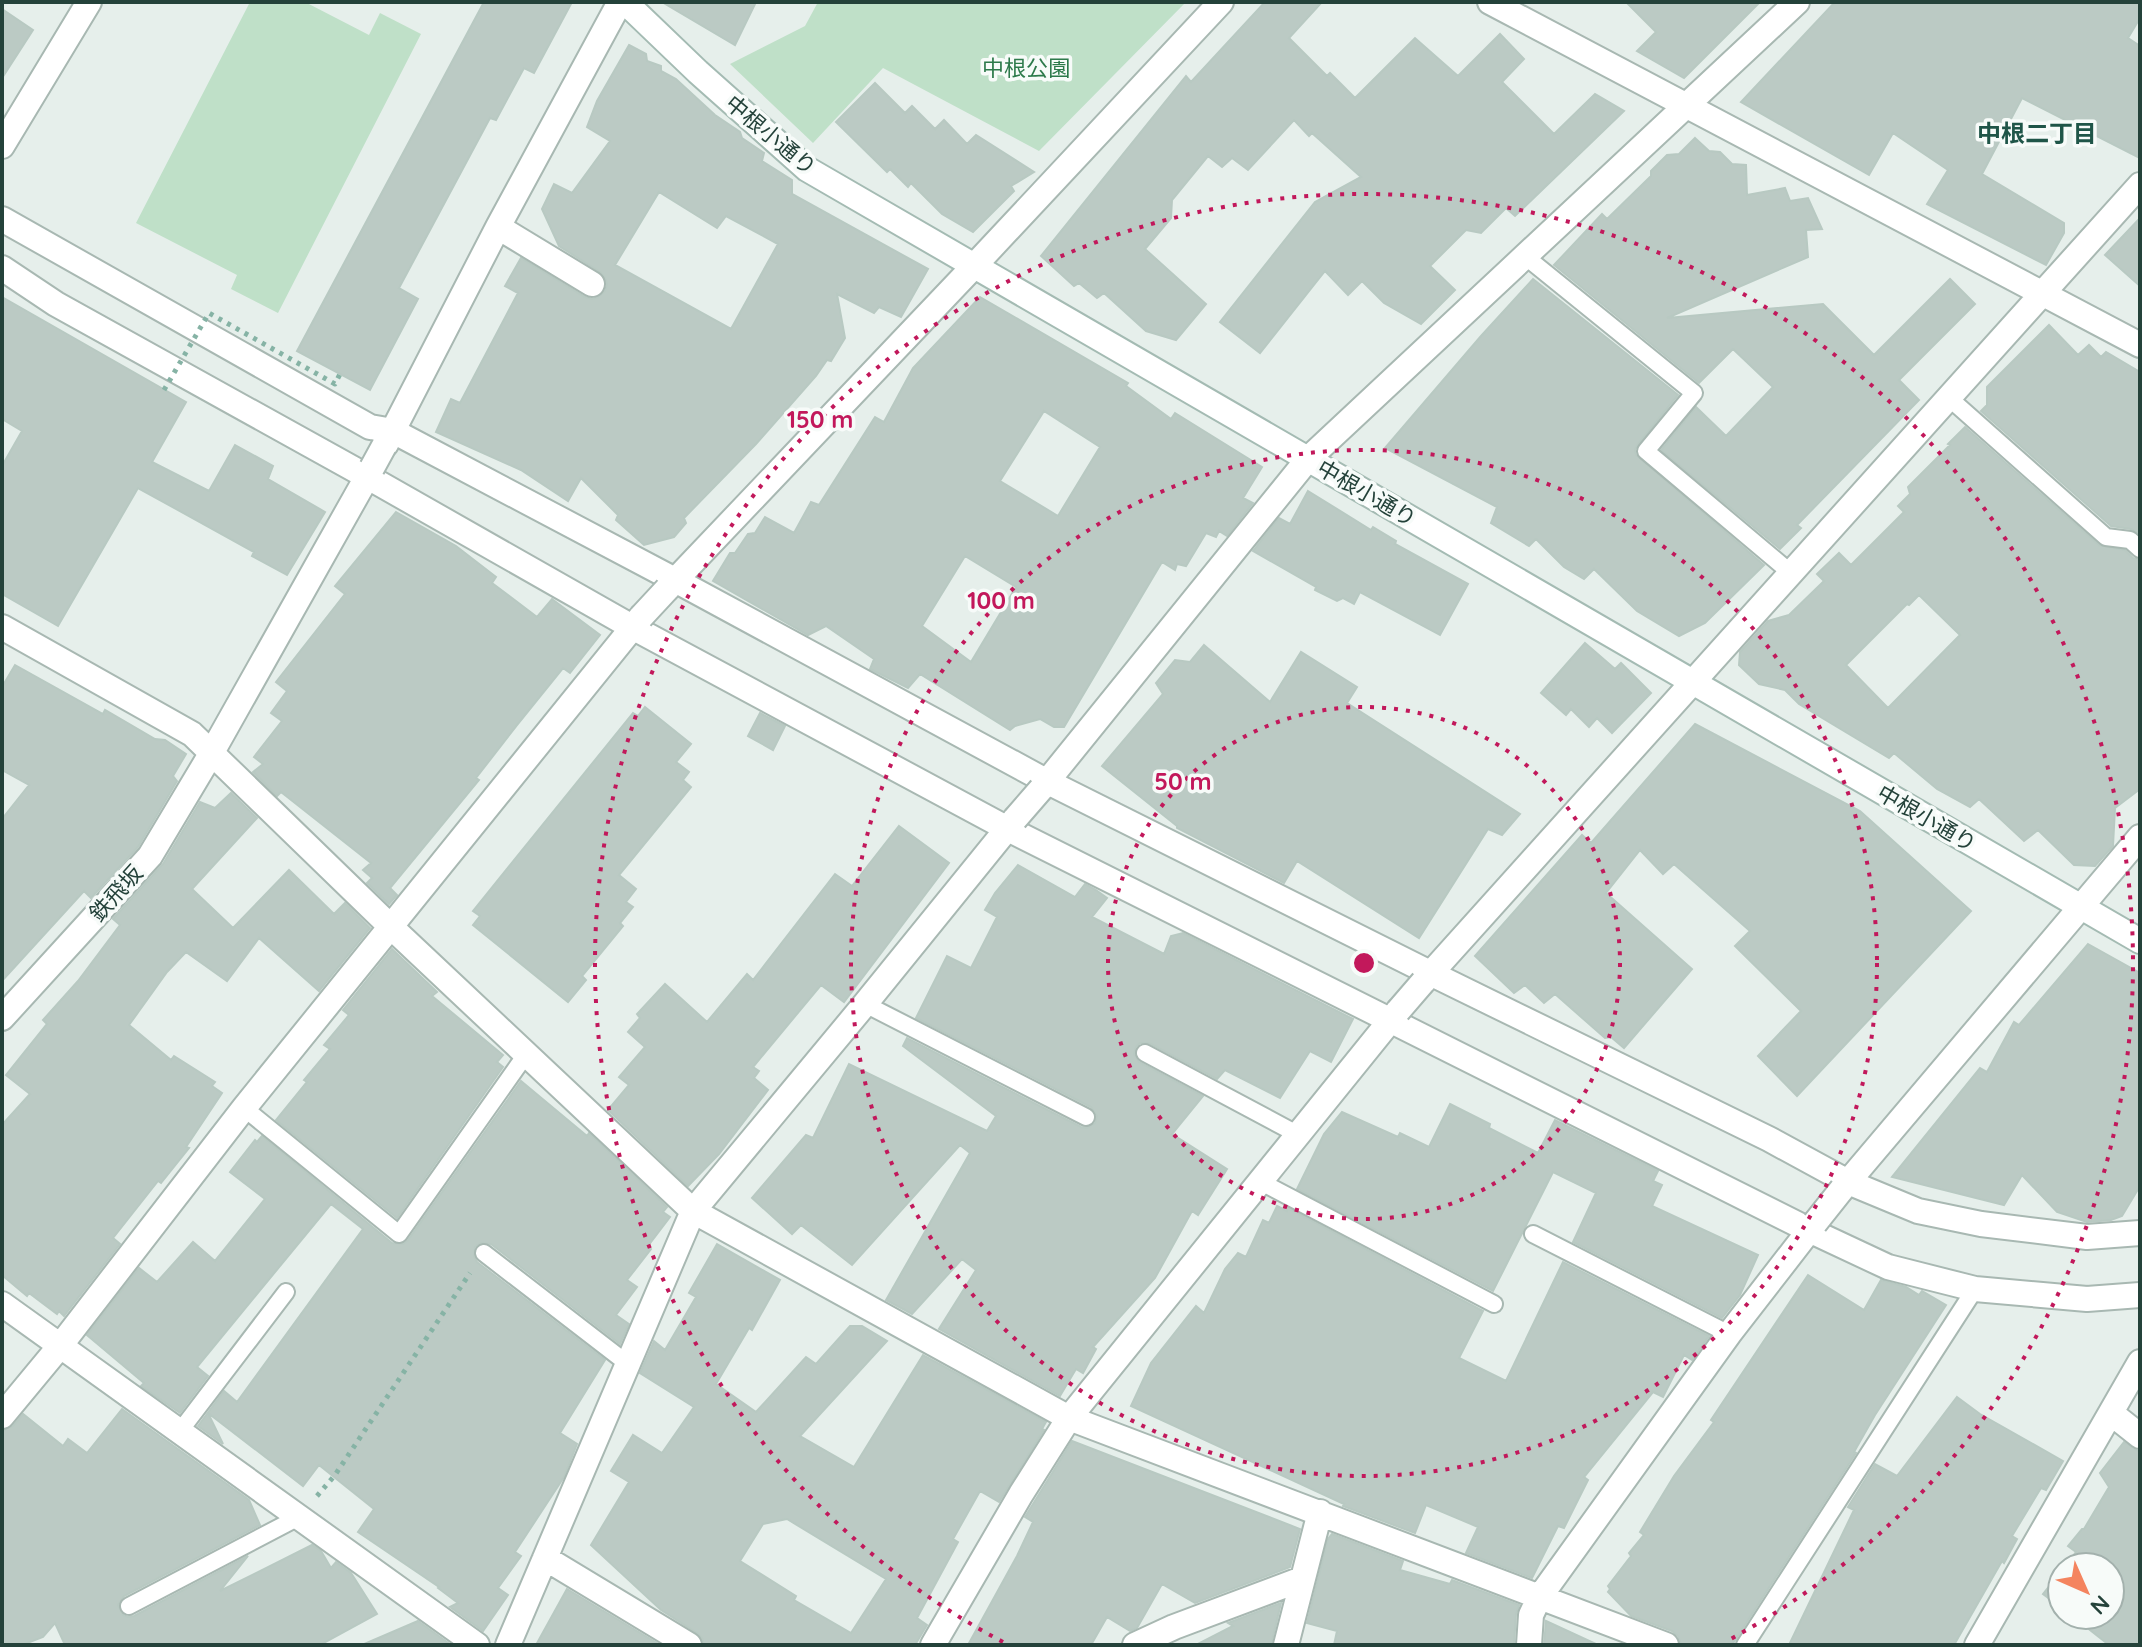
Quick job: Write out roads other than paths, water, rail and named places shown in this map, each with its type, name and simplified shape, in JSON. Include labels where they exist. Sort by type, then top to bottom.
[{"type":"street","points":[[2,146],[89,2]]},
{"type":"street","name":"鉄飛坂","points":[[2,1018],[150,856],[370,472],[498,227],[623,2]]},
{"type":"street","name":"中根小通り","points":[[623,2],[807,169],[2140,941]]},
{"type":"street","points":[[2,1416],[244,1108],[637,622],[1221,2]]},
{"type":"street","points":[[1490,2],[2140,345]]},
{"type":"street","points":[[508,1645],[693,1211],[1308,459],[1526,257],[1787,5]]},
{"type":"street","points":[[933,1645],[1069,1418],[1394,1016],[2140,185]]},
{"type":"street","points":[[2,219],[388,438],[671,585],[1043,785],[1426,978],[1769,1139],[1845,1185],[1918,1211],[1981,1224],[2087,1237],[2140,1233]]},
{"type":"street","points":[[498,227],[592,284]]},
{"type":"street","points":[[2,268],[56,304],[370,472],[637,622],[1012,824],[1888,1267],[1975,1289],[2087,1299],[2140,1295]]},
{"type":"street","points":[[2,627],[192,734],[390,926],[693,1211],[1069,1418],[1666,1645]]},
{"type":"street","points":[[1529,1645],[1531,1615],[1539,1598],[1729,1334],[1845,1185],[2140,837]]},
{"type":"street","points":[[2,1304],[477,1645]]},
{"type":"street","points":[[1977,1645],[2140,1362]]},
{"type":"street","points":[[2111,1413],[2140,1436]]},
{"type":"street","points":[[1286,1645],[1320,1512]]},
{"type":"street","points":[[545,1558],[689,1645]]},
{"type":"street","points":[[1135,1645],[1174,1627],[1302,1579]]},
{"type":"lane","points":[[1526,257],[1694,393],[1646,451],[1791,573]]},
{"type":"lane","points":[[1948,397],[2106,537],[2130,540],[2140,549]]},
{"type":"lane","points":[[865,1004],[1086,1117]]},
{"type":"lane","points":[[244,1108],[399,1234],[527,1053]]},
{"type":"lane","points":[[1145,1053],[1297,1134]]},
{"type":"lane","points":[[1259,1181],[1494,1304]]},
{"type":"lane","points":[[1533,1234],[1729,1334]]},
{"type":"lane","points":[[484,1253],[628,1364]]},
{"type":"lane","points":[[1745,1645],[1975,1289]]},
{"type":"lane","points":[[180,1431],[286,1292]]},
{"type":"lane","points":[[129,1606],[299,1517]]},
{"type":"district","name":"中根二丁目","points":[[2037,134]]},
{"type":"park label","name":"中根公園","points":[[1026,68]]}]
